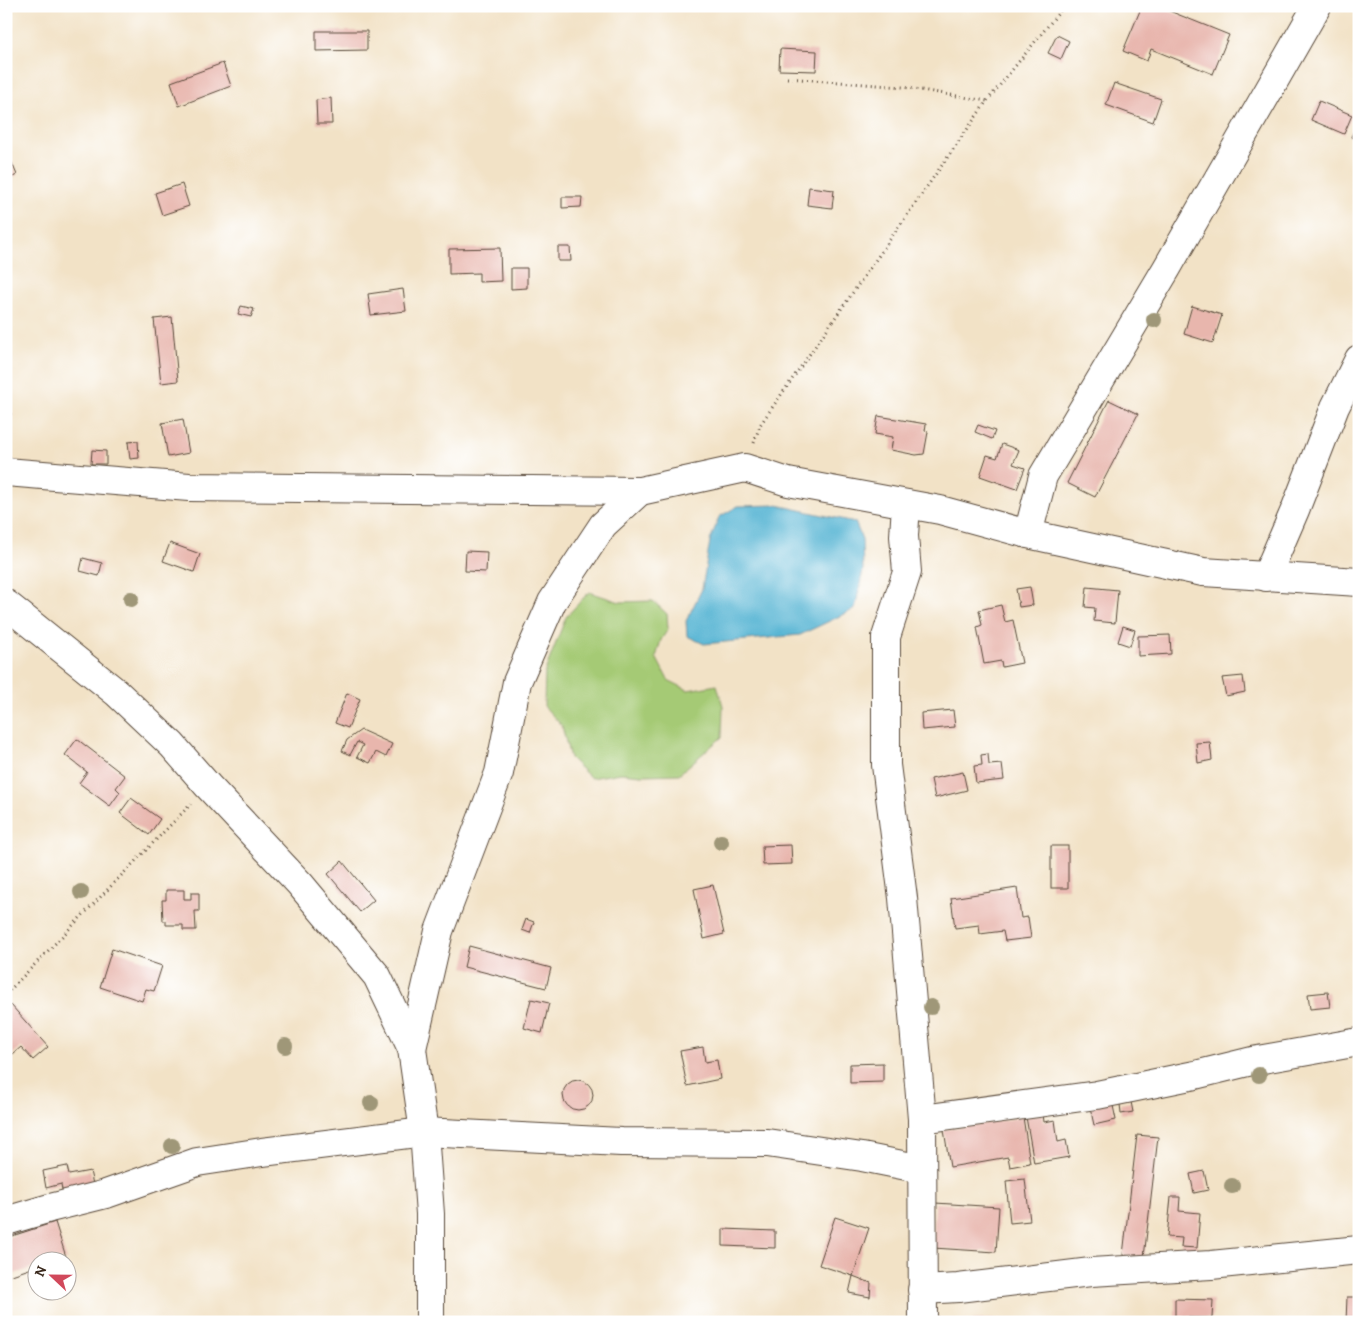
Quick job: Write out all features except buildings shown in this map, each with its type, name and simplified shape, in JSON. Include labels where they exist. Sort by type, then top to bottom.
[{"type":"street","points":[[1028,534],[1043,476],[1162,276],[1317,6]]},
{"type":"street","points":[[1266,577],[1295,510],[1335,407],[1359,359]]},
{"type":"street","points":[[6,472],[189,486],[640,492],[745,468],[788,482],[940,510],[1028,534],[1203,572],[1359,582]]},
{"type":"street","points":[[412,1049],[439,931],[499,773],[516,682],[552,602],[603,524],[640,492]]},
{"type":"street","points":[[906,504],[904,536],[907,572],[886,637],[886,765],[903,898],[922,1119],[923,1322]]},
{"type":"street","points":[[6,604],[117,694],[172,745],[300,884],[376,976],[412,1049],[424,1132],[430,1214],[430,1322]]},
{"type":"street","points":[[922,1119],[1097,1095],[1252,1061],[1359,1042]]},
{"type":"street","points":[[6,1221],[106,1194],[197,1162],[424,1132],[620,1142],[767,1143],[862,1157],[922,1169]]},
{"type":"street","points":[[922,1290],[958,1288],[1091,1272],[1211,1265],[1359,1250]]},
{"type":"path","points":[[745,468],[760,425],[987,101],[1064,6]]},
{"type":"path","points":[[787,78],[902,87],[987,101]]},
{"type":"path","points":[[6,994],[208,786]]},
{"type":"green space","points":[[589,592],[620,602],[653,601],[667,614],[668,629],[661,640],[656,657],[668,680],[688,690],[717,685],[723,706],[722,737],[679,774],[642,775],[621,773],[591,778],[570,758],[562,726],[544,706],[545,671],[566,617]]},
{"type":"water","points":[[777,505],[855,522],[862,539],[863,570],[855,609],[800,635],[704,644],[687,636],[686,621],[702,589],[710,541],[719,517],[738,506]]}]
